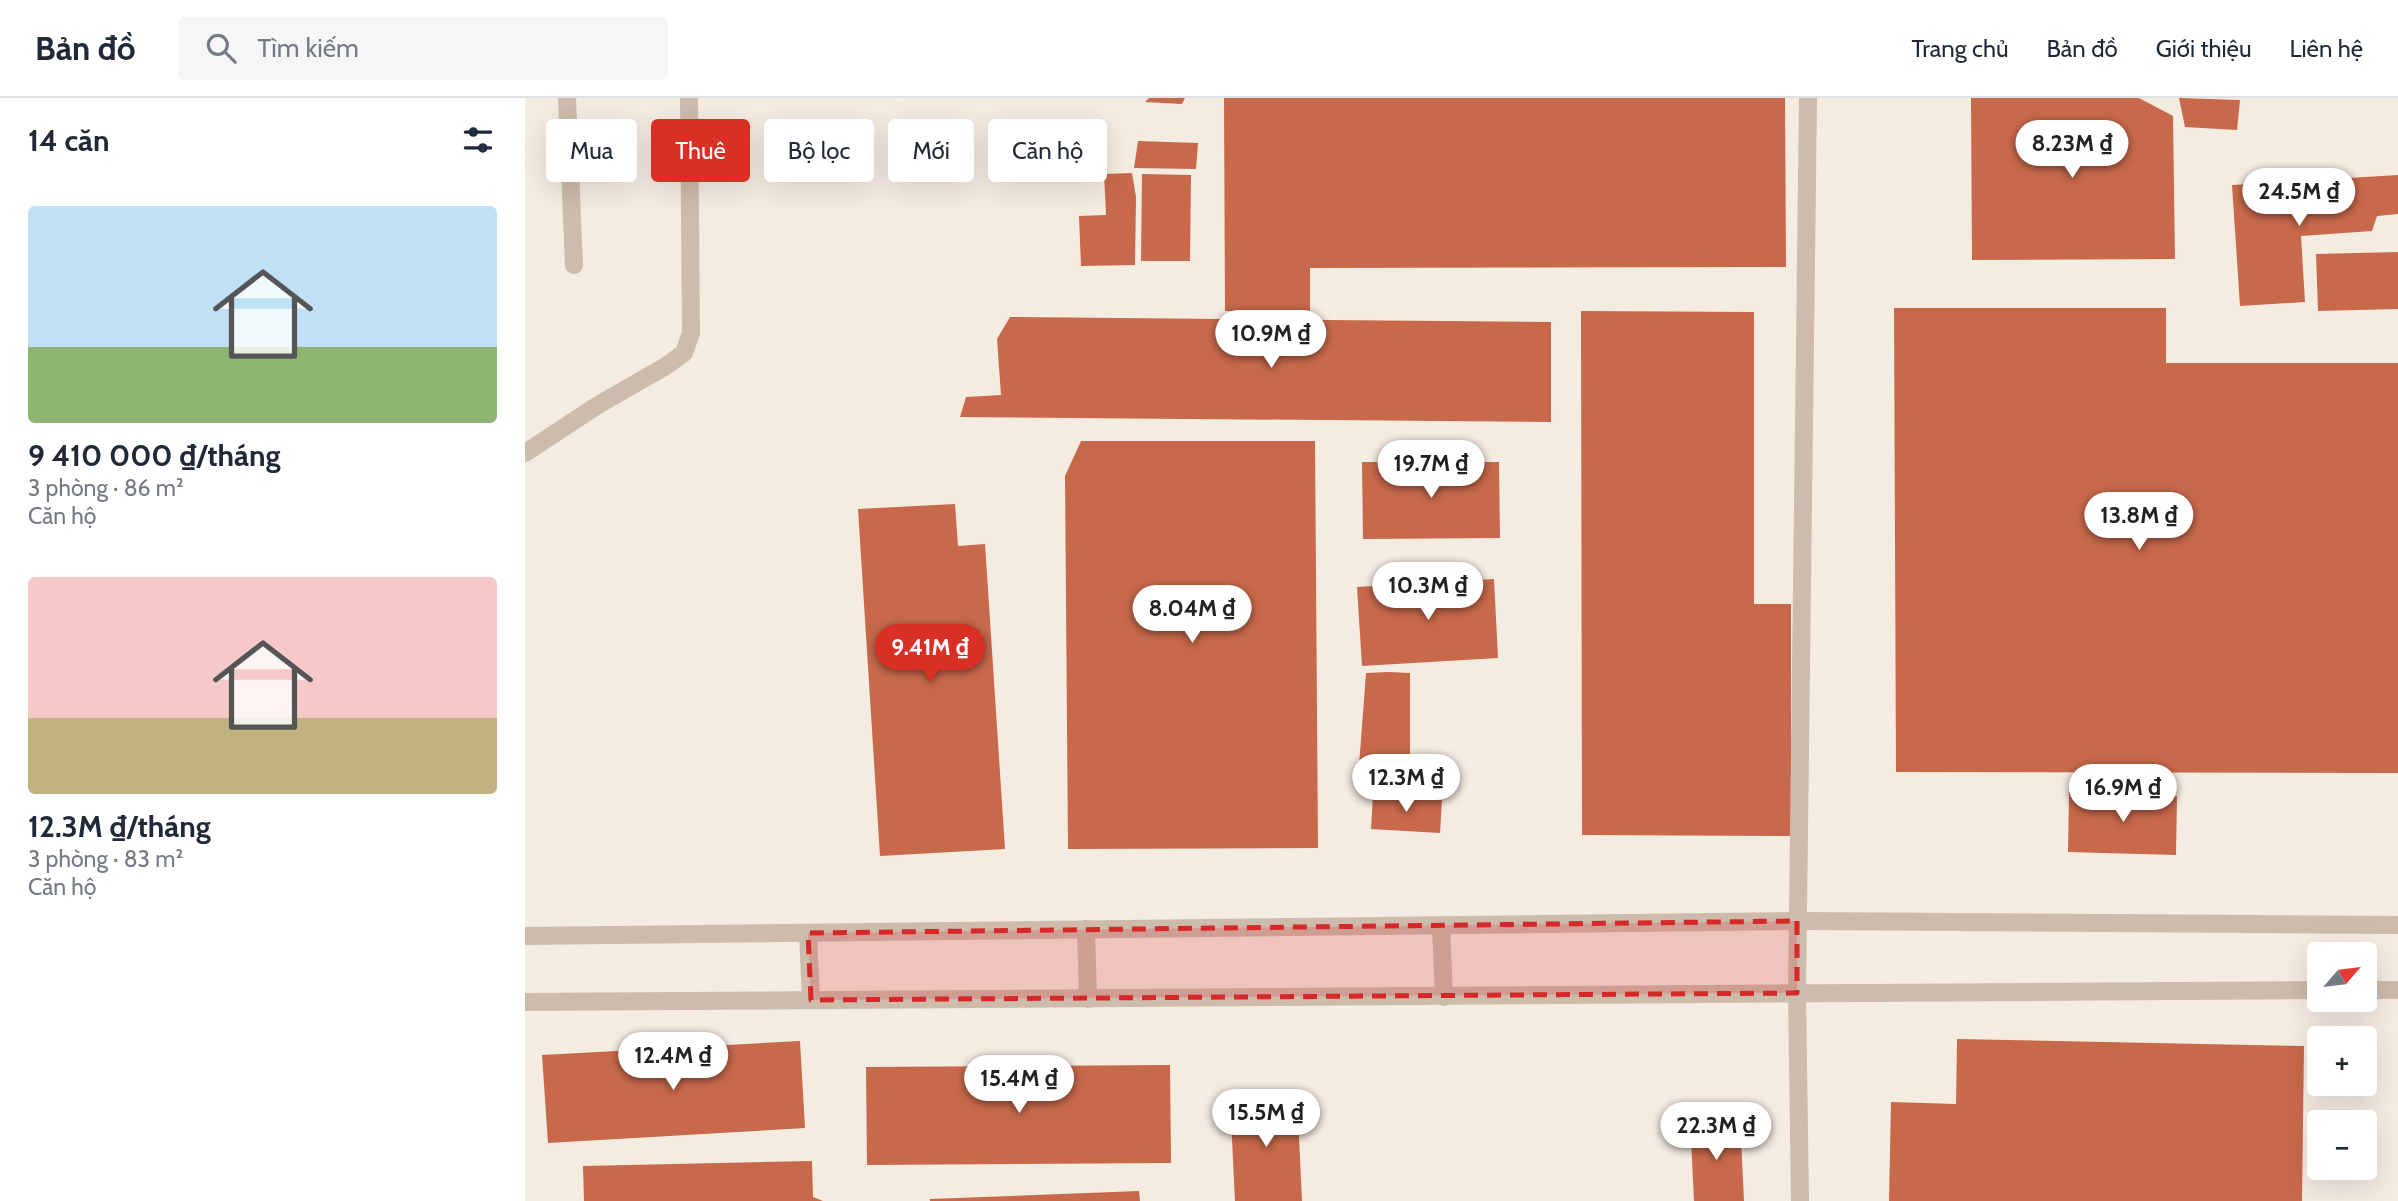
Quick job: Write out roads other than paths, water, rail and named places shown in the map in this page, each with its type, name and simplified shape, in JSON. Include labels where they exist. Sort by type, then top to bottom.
[{"type":"street","points":[[567,98],[574,265]]},
{"type":"street","points":[[525,453],[598,404],[684,353],[691,333],[689,98]]},
{"type":"street","points":[[1800,1201],[1797,921],[1808,98]]},
{"type":"street","points":[[525,936],[1797,921],[2398,925]]},
{"type":"street","points":[[1441,925],[1444,997]]},
{"type":"street","points":[[1086,929],[1088,999]]},
{"type":"street","points":[[808,933],[811,1000]]},
{"type":"street","points":[[525,1002],[2307,990]]},
{"type":"street","points":[[2377,990],[2398,990]]}]
